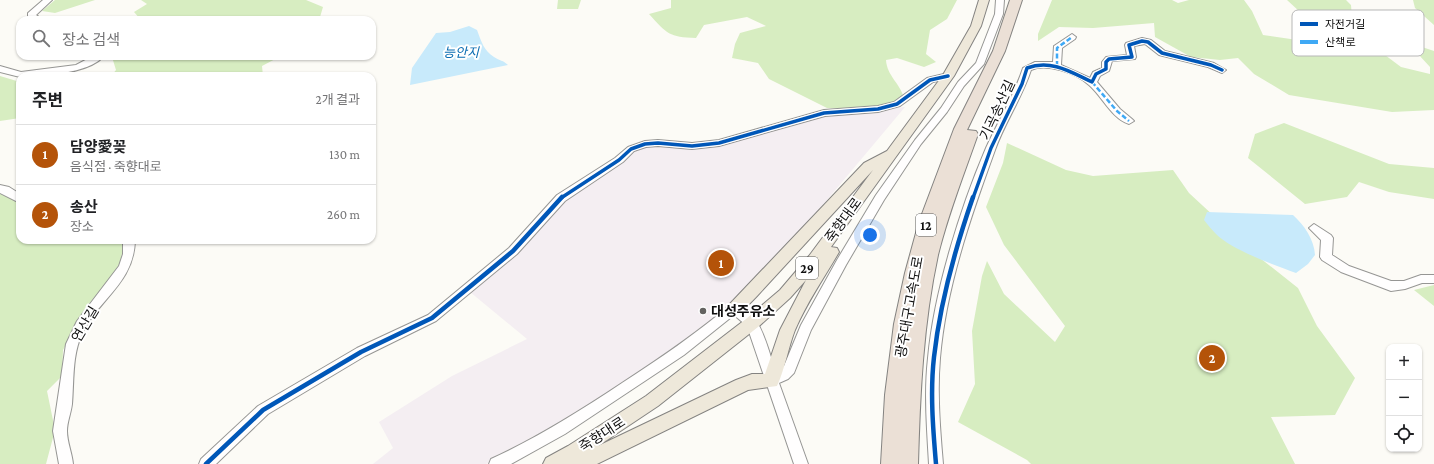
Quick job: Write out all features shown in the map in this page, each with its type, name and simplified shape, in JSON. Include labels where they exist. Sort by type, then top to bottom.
[{"type":"highway","name":"광주대구고속도로","points":[[891,464],[895,395],[903,324],[913,273],[925,229],[961,129],[999,51],[1016,0]]},
{"type":"highway","name":"광주대구고속도로","points":[[908,464],[910,397],[918,326],[938,226],[972,132],[1007,52],[1025,0]]},
{"type":"main road","name":"죽향대로","points":[[552,464],[574,452],[652,401],[752,323],[785,294],[814,260],[948,76],[976,26],[984,0]]},
{"type":"main road","points":[[734,308],[752,292],[869,166],[892,152]]},
{"type":"main road","points":[[580,464],[742,385],[752,381],[771,381],[777,355],[807,290],[852,224],[861,208],[866,188]]},
{"type":"street","points":[[31,16],[48,0]]},
{"type":"street","points":[[771,381],[783,375],[789,369],[805,329],[841,263],[880,198],[918,142],[944,110],[961,84],[980,64],[999,14],[1000,0]]},
{"type":"street","points":[[1057,66],[1056,50],[1058,45],[1072,37]]},
{"type":"street","points":[[1128,121],[1117,111],[1092,82],[1096,74],[1106,69],[1106,62],[1109,59],[1132,57],[1129,45],[1142,41],[1148,42],[1162,53],[1211,65],[1222,70]]},
{"type":"street","points":[[41,72],[78,67],[92,60]]},
{"type":"street","name":"기곡송산길","points":[[936,464],[933,422],[934,358],[943,301],[956,249],[991,148],[1022,84],[1027,68],[1042,63],[1057,66],[1092,82]]},
{"type":"street","points":[[0,69],[16,73]]},
{"type":"street","points":[[206,464],[263,410],[334,370],[361,352],[432,318],[513,251],[561,198],[619,160],[631,149],[645,144],[658,143],[692,146],[719,143],[824,113],[878,109],[897,104],[930,80],[948,76]]},
{"type":"street","points":[[0,189],[5,190],[16,197]]},
{"type":"street","points":[[1314,228],[1327,238],[1326,257],[1345,269],[1391,286],[1405,285],[1421,279],[1434,279]]},
{"type":"street","name":"연산길","points":[[66,464],[60,444],[60,430],[65,407],[71,349],[76,334],[93,308],[114,284],[124,267],[129,244]]},
{"type":"street","points":[[496,464],[578,419],[664,363],[707,332],[734,308],[752,323],[801,464]]},
{"type":"shaded area","points":[[905,107],[754,287],[693,337],[618,389],[506,455],[486,464],[373,464],[393,448],[379,422],[452,376],[527,339],[470,292],[562,200],[633,150],[658,145],[721,145],[825,114]]},
{"type":"green space","points":[[55,0],[95,0],[55,13],[42,11]]},
{"type":"green space","points":[[141,0],[306,0],[323,7],[320,16],[138,16],[134,12],[147,4]]},
{"type":"green space","points":[[558,0],[581,0],[578,9],[557,9]]},
{"type":"green space","points":[[671,0],[957,0],[947,19],[930,30],[926,54],[936,62],[924,67],[897,58],[886,60],[889,71],[900,88],[904,98],[879,107],[850,109],[827,108],[769,79],[758,63],[732,58],[735,44],[740,33],[766,26],[747,17],[704,25],[696,38],[680,37],[669,33],[649,14],[671,8]]},
{"type":"green space","points":[[1052,0],[1172,0],[1178,3],[1189,0],[1244,0],[1252,11],[1263,35],[1292,39],[1292,56],[1386,56],[1401,67],[1430,74],[1430,67],[1420,56],[1424,56],[1424,48],[1434,51],[1434,110],[1392,112],[1289,95],[1254,74],[1238,58],[1220,60],[1191,57],[1155,37],[1154,23],[1093,28],[1059,27],[1038,41],[1038,34]]},
{"type":"green space","points":[[1287,0],[1346,0],[1351,5],[1351,10],[1298,10]]},
{"type":"green space","points":[[1413,0],[1434,0],[1434,25],[1424,16],[1424,10],[1417,10],[1415,8]]},
{"type":"green space","points":[[113,60],[273,60],[262,66],[263,72],[114,72],[116,70]]},
{"type":"green space","points":[[0,76],[16,81],[16,119],[0,121]]},
{"type":"green space","points":[[1284,123],[1389,164],[1434,168],[1434,199],[1389,192],[1359,182],[1347,197],[1305,204],[1248,158],[1255,134]]},
{"type":"green space","points":[[1007,143],[1066,170],[1093,176],[1173,170],[1189,193],[1255,254],[1298,288],[1317,326],[1355,378],[1335,415],[1271,417],[1295,464],[1031,464],[1027,460],[958,422],[975,384],[972,331],[982,276],[987,261],[1004,294],[1055,342],[1065,326],[1004,245],[986,207],[1003,163]]},
{"type":"green space","points":[[0,191],[16,192],[16,244],[124,244],[120,263],[107,284],[86,307],[63,350],[62,376],[47,391],[55,430],[46,464],[0,464]]},
{"type":"green space","points":[[1434,285],[1434,306],[1414,290]]},
{"type":"water","name":"능안지","points":[[469,26],[477,30],[483,45],[491,55],[508,65],[410,85],[412,68],[436,33],[450,32]]},
{"type":"water","points":[[1207,212],[1293,215],[1308,233],[1313,243],[1315,255],[1308,264],[1296,273],[1265,261],[1232,246],[1223,240],[1204,220]]},
{"type":"marked path","points":[[1057,66],[1057,48],[1072,37]]},
{"type":"marked path","points":[[1092,82],[1117,111],[1129,121]]},
{"type":"cycle path","points":[[936,464],[933,422],[934,358],[943,301],[963,227],[991,148],[1022,84],[1027,68],[1035,65],[1052,65],[1068,70],[1092,82],[1096,74],[1106,69],[1106,62],[1109,59],[1132,57],[1129,45],[1142,41],[1148,42],[1162,53],[1211,65],[1222,70]]},
{"type":"cycle path","points":[[206,464],[263,410],[361,352],[432,318],[513,251],[561,198],[619,160],[631,149],[645,144],[658,143],[692,146],[719,143],[824,113],[878,109],[897,104],[930,80],[948,76]]},
{"type":"place","name":"담양愛꽂","points":[[721,263]]},
{"type":"place","name":"대성주유소","points":[[703,311]]},
{"type":"place","name":"송산","points":[[1212,358]]}]
